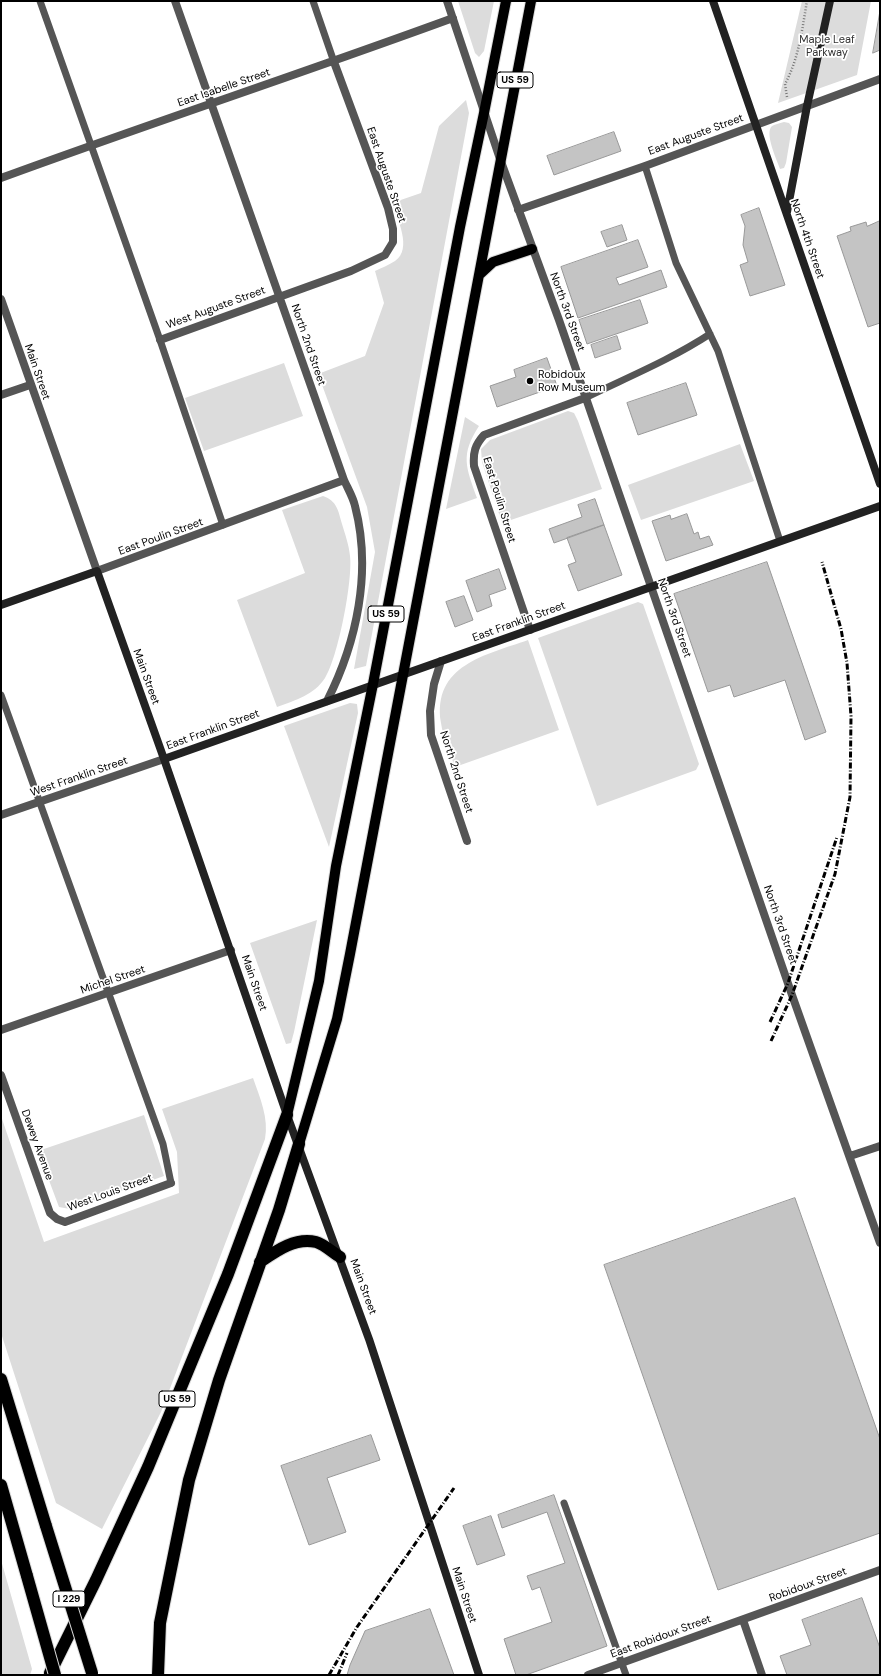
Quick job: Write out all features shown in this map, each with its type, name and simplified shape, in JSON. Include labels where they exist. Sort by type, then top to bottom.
[{"type":"highway","name":"US 59","points":[[49,1675],[96,1580],[148,1467],[228,1274],[287,1115]]},
{"type":"highway","name":"US 59","points":[[158,1675],[160,1622],[189,1480],[219,1380],[279,1210],[299,1144]]},
{"type":"highway","points":[[260,1262],[280,1248],[300,1242],[316,1242],[340,1257]]},
{"type":"highway","name":"I 229","points":[[1,1379],[93,1674]]},
{"type":"highway","name":"I 229","points":[[1,1485],[55,1675]]},
{"type":"main road","name":"US 59","points":[[287,1115],[319,981],[336,866],[373,684],[460,227],[506,1]]},
{"type":"main road","name":"US 59","points":[[299,1144],[337,1019],[531,1]]},
{"type":"main road","points":[[479,275],[493,262],[532,249]]},
{"type":"street","name":"North 2nd Street","points":[[176,1],[344,480],[355,504],[362,539],[364,565],[361,592],[352,637],[339,676],[327,700]]},
{"type":"street","name":"North 3rd Street","points":[[447,1],[500,159],[880,1243]]},
{"type":"street","name":"North 4th Street","points":[[713,1],[880,484]]},
{"type":"street","points":[[786,213],[830,1]]},
{"type":"street","name":"East Isabelle Street","points":[[1,178],[334,62],[453,18]]},
{"type":"street","name":"East Auguste Street","points":[[280,297],[351,271],[385,255],[393,242],[393,229],[388,208],[334,62]]},
{"type":"street","name":"East Auguste Street","points":[[518,210],[645,166],[880,79]]},
{"type":"street","name":"West Auguste Street","points":[[160,340],[280,297]]},
{"type":"street","name":"Main Street","points":[[1,300],[164,759],[287,1115],[299,1144],[369,1339],[479,1675]]},
{"type":"street","points":[[1,395],[30,385]]},
{"type":"street","name":"East Poulin Street","points":[[530,630],[474,466],[473,454],[476,445],[484,435],[585,398]]},
{"type":"street","name":"East Poulin Street","points":[[97,572],[344,480]]},
{"type":"street","name":"East Franklin Street","points":[[164,759],[327,700],[403,675],[880,506]]},
{"type":"street","points":[[1,605],[97,572]]},
{"type":"street","name":"North 2nd Street","points":[[441,661],[434,684],[430,711],[431,735],[467,841]]},
{"type":"street","name":"West Franklin Street","points":[[1,815],[164,759]]},
{"type":"street","name":"Michel Street","points":[[1,1030],[231,950]]},
{"type":"street","name":"Dewey Avenue","points":[[1,1076],[50,1213],[57,1220]]},
{"type":"street","points":[[850,1156],[880,1146]]},
{"type":"street","name":"West Louis Street","points":[[57,1220],[65,1222],[170,1183]]},
{"type":"street","name":"Robidoux Street","points":[[743,1620],[880,1570]]},
{"type":"street","points":[[743,1620],[762,1675]]},
{"type":"street","name":"East Robidoux Street","points":[[588,1675],[743,1620]]},
{"type":"lane","points":[[40,1],[160,340],[223,526]]},
{"type":"lane","points":[[314,1],[334,62]]},
{"type":"lane","points":[[645,166],[676,263],[718,351],[780,541]]},
{"type":"lane","points":[[585,398],[652,368],[710,334]]},
{"type":"lane","points":[[1,695],[163,1144],[170,1183]]},
{"type":"lane","points":[[564,1503],[626,1675]]},
{"type":"path","points":[[787,96],[785,84],[793,68],[800,47],[808,1]]},
{"type":"green space","points":[[458,1],[494,1],[484,51],[479,57],[475,53]]},
{"type":"green space","name":"Maple Leaf Parkway","points":[[802,1],[871,1],[857,75],[778,103]]},
{"type":"green space","points":[[466,100],[469,113],[466,130],[366,666],[354,669],[375,552],[367,507],[318,374],[365,356],[384,303],[375,271],[395,261],[400,256],[403,249],[402,233],[392,203],[421,193],[439,126]]},
{"type":"green space","points":[[784,122],[789,123],[792,127],[786,163],[784,168],[780,169],[769,134],[772,126]]},
{"type":"green space","points":[[284,363],[303,416],[204,451],[185,398]]},
{"type":"green space","points":[[568,411],[574,413],[578,421],[602,489],[502,523],[482,462],[481,449],[490,440]]},
{"type":"green space","points":[[465,417],[479,426],[469,445],[467,453],[470,478],[477,498],[446,509]]},
{"type":"green space","points":[[740,444],[754,481],[641,520],[628,485]]},
{"type":"green space","points":[[323,496],[334,503],[336,507],[346,536],[349,552],[349,582],[344,618],[335,654],[330,668],[321,684],[310,693],[277,707],[237,600],[305,573],[282,510]]},
{"type":"green space","points":[[638,602],[643,604],[699,764],[696,770],[597,806],[538,638]]},
{"type":"green space","points":[[528,640],[559,730],[455,767],[445,740],[441,723],[440,703],[445,688],[453,675],[465,665],[495,651]]},
{"type":"green space","points":[[350,703],[357,704],[358,713],[329,847],[284,726]]},
{"type":"green space","points":[[317,920],[294,1032],[291,1043],[286,1044],[250,943]]},
{"type":"green space","points":[[253,1078],[265,1116],[265,1139],[161,1412],[102,1529],[56,1503],[1,1333],[1,1116],[44,1242],[179,1193],[177,1152],[162,1109]]},
{"type":"green space","points":[[144,1115],[164,1176],[70,1209],[59,1207],[38,1151]]},
{"type":"green space","points":[[1,1560],[32,1669],[30,1675],[1,1675]]},
{"type":"building","points":[[880,11],[880,50],[873,53]]},
{"type":"building","points":[[614,132],[621,151],[554,175],[547,156]]},
{"type":"building","points":[[759,208],[785,285],[750,296],[740,265],[748,262],[743,245],[745,226],[741,215]]},
{"type":"building","points":[[880,221],[880,323],[868,327],[837,236],[851,231],[850,227],[866,222],[867,226]]},
{"type":"building","points":[[622,225],[627,240],[607,247],[601,232]]},
{"type":"building","points":[[638,240],[648,267],[616,278],[619,285],[661,270],[667,287],[578,318],[561,267]]},
{"type":"building","points":[[640,300],[648,323],[587,344],[579,320]]},
{"type":"building","points":[[617,336],[621,349],[595,358],[591,345]]},
{"type":"building","name":"Robidoux Row Museum","points":[[547,358],[557,386],[497,407],[490,386],[516,377],[514,370]]},
{"type":"building","points":[[686,383],[697,415],[638,435],[627,403]]},
{"type":"building","points":[[595,499],[604,525],[554,543],[549,529],[582,517],[578,505]]},
{"type":"building","points":[[687,514],[694,534],[698,532],[700,539],[709,536],[713,545],[666,561],[652,521],[670,515],[671,519]]},
{"type":"building","points":[[604,525],[622,575],[578,591],[568,565],[576,562],[567,538]]},
{"type":"building","points":[[767,562],[826,732],[805,740],[785,680],[734,697],[730,685],[708,692],[674,594]]},
{"type":"building","points":[[499,569],[506,589],[489,595],[492,606],[477,612],[466,581]]},
{"type":"building","points":[[464,596],[473,620],[455,627],[446,602]]},
{"type":"building","points":[[795,1198],[880,1439],[880,1533],[718,1590],[604,1265]]},
{"type":"building","points":[[371,1435],[380,1460],[327,1478],[346,1532],[309,1545],[281,1466]]},
{"type":"building","points":[[554,1495],[607,1646],[526,1675],[516,1675],[504,1639],[552,1622],[540,1587],[532,1590],[527,1576],[565,1563],[547,1512],[502,1528],[498,1515]]},
{"type":"building","points":[[491,1516],[505,1555],[477,1565],[463,1526]]},
{"type":"building","points":[[862,1598],[880,1648],[880,1675],[787,1675],[780,1656],[811,1645],[802,1620]]},
{"type":"building","points":[[430,1609],[454,1675],[347,1675],[365,1631]]},
{"type":"railway","points":[[771,1041],[792,995],[835,874],[850,797],[851,716],[847,663],[841,629],[822,562]]},
{"type":"railway","points":[[770,1022],[788,983],[837,837]]},
{"type":"railway","points":[[329,1675],[357,1627],[454,1488]]},
{"type":"railway","points":[[338,1675],[347,1653]]},
{"type":"place","name":"Robidoux Row Museum","points":[[530,381]]}]
